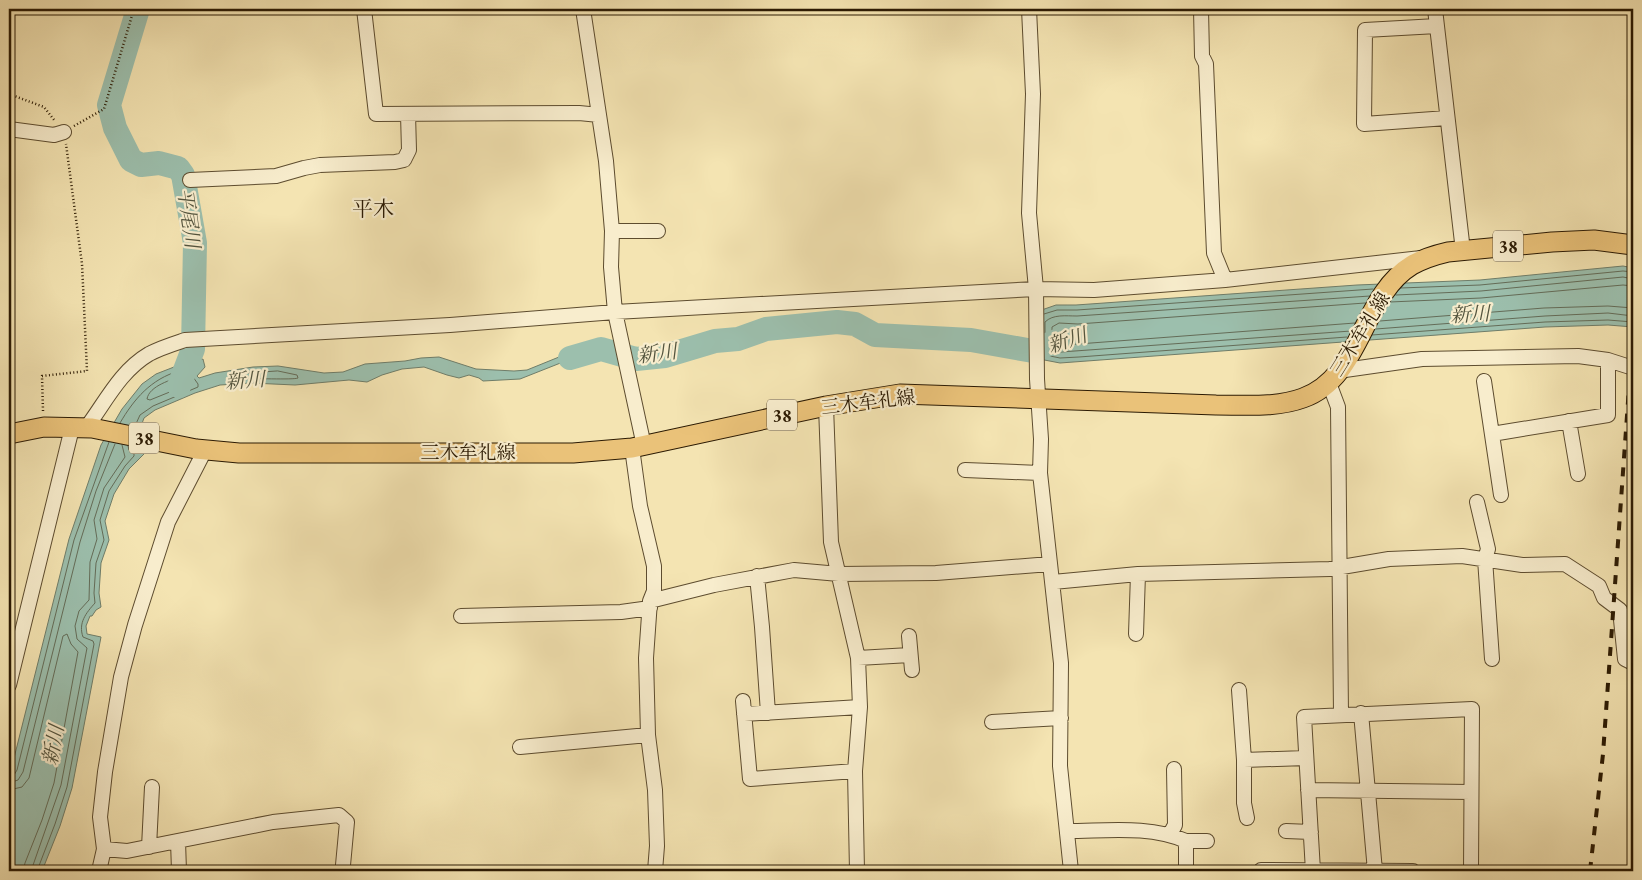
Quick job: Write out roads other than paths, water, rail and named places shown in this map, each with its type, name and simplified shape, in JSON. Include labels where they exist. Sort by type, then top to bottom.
[{"type":"main road","name":"三木牟礼線","points":[[9,434],[44,428],[83,428],[200,450],[239,453],[573,452],[638,447],[826,406],[900,394],[1255,405],[1287,403],[1304,398],[1334,377],[1351,353],[1381,297],[1392,283],[1411,266],[1431,256],[1552,242],[1594,240],[1633,245]]},
{"type":"street","points":[[364,9],[376,114],[599,115]]},
{"type":"street","points":[[582,9],[606,161],[612,232],[611,267],[616,317],[634,398],[640,506],[654,566],[654,591],[650,605],[646,658],[648,735],[655,790],[656,871]]},
{"type":"street","points":[[1029,9],[1033,94],[1029,213],[1036,289],[1037,379],[1041,440],[1040,473],[1062,663],[1060,766],[1071,871]]},
{"type":"street","points":[[1201,9],[1202,56],[1206,64],[1214,253],[1224,280]]},
{"type":"street","points":[[1435,9],[1463,251]]},
{"type":"street","points":[[1437,26],[1366,30],[1364,124],[1448,118]]},
{"type":"street","points":[[190,180],[276,176],[320,165],[404,160],[409,150],[408,114]]},
{"type":"street","points":[[9,129],[54,135],[64,132]]},
{"type":"street","points":[[612,232],[658,231]]},
{"type":"street","points":[[9,685],[83,428],[129,370],[148,355],[185,340],[616,317],[1036,289],[1094,290],[1224,280],[1404,261],[1431,256]]},
{"type":"street","points":[[1340,714],[1338,407],[1334,377],[1399,361],[1441,358],[1578,356],[1608,360],[1633,368]]},
{"type":"street","points":[[1492,434],[1608,415],[1608,360]]},
{"type":"street","points":[[1484,381],[1501,495]]},
{"type":"street","points":[[826,406],[832,542],[858,658],[860,707],[855,772],[857,871]]},
{"type":"street","points":[[1569,421],[1578,474]]},
{"type":"street","points":[[99,871],[104,849],[100,817],[105,772],[121,676],[168,522],[200,450]]},
{"type":"street","points":[[965,470],[1040,473]]},
{"type":"street","points":[[1477,502],[1488,549],[1485,559],[1492,659]]},
{"type":"street","points":[[1053,582],[1138,574],[1330,569],[1389,559],[1462,556],[1522,565],[1564,564],[1598,586],[1604,598],[1620,610],[1625,659],[1633,663]]},
{"type":"street","points":[[461,616],[621,612],[714,585],[794,570],[839,574],[936,573],[1050,564]]},
{"type":"street","points":[[1136,634],[1138,574]]},
{"type":"street","points":[[757,576],[768,713]]},
{"type":"street","points":[[909,636],[912,670]]},
{"type":"street","points":[[858,658],[910,655]]},
{"type":"street","points":[[1239,690],[1246,818]]},
{"type":"street","points":[[855,772],[750,778],[744,708],[768,713],[860,707]]},
{"type":"street","points":[[1313,871],[1304,717],[1472,709],[1470,871]]},
{"type":"street","points":[[1361,713],[1375,871]]},
{"type":"street","points":[[992,722],[1061,718]]},
{"type":"street","points":[[520,747],[648,735]]},
{"type":"street","points":[[1244,760],[1306,758]]},
{"type":"street","points":[[1170,834],[1175,825],[1174,770]]},
{"type":"street","points":[[149,847],[152,787]]},
{"type":"street","points":[[1308,790],[1471,792]]},
{"type":"street","points":[[104,849],[127,851],[273,822],[338,815],[347,822],[343,865]]},
{"type":"street","points":[[1068,831],[1151,830],[1170,834],[1186,841],[1207,840]]},
{"type":"street","points":[[1286,831],[1311,832]]},
{"type":"street","points":[[178,841],[179,871]]},
{"type":"street","points":[[1186,841],[1186,871]]},
{"type":"street","points":[[1261,867],[1313,871],[1413,871]]},
{"type":"water","points":[[1623,266],[1633,268],[1633,327],[1608,325],[1545,327],[1060,363],[1034,358],[1033,313],[1056,305],[1357,285],[1480,280]]},
{"type":"water","points":[[597,348],[602,349],[520,379],[483,381],[469,375],[459,378],[424,367],[402,369],[367,382],[349,380],[295,385],[251,383],[220,385],[195,393],[155,410],[144,418],[133,448],[149,449],[129,469],[114,494],[105,521],[109,540],[101,563],[99,593],[101,607],[90,616],[86,626],[87,634],[101,637],[72,788],[60,826],[42,871],[9,871],[9,778],[69,539],[101,445],[122,409],[142,384],[156,374],[203,359],[205,367],[197,376],[199,378],[215,373],[253,367],[278,366],[324,373],[343,372],[365,364],[439,357],[476,369],[514,371],[527,370],[559,357]]},
{"type":"waterway","name":"平尾川","points":[[138,9],[109,105],[115,128],[131,160],[141,165],[159,163],[178,168],[183,175],[195,243],[193,349],[179,386]]},
{"type":"waterway","name":"新川","points":[[570,358],[601,349],[636,359],[665,356],[715,341],[738,339],[766,329],[837,322],[855,324],[875,335],[971,340],[1033,351],[1061,339]]},
{"type":"railway","points":[[1590,871],[1603,754],[1633,331]]},
{"type":"district","name":"平木","points":[[373,208]]}]
